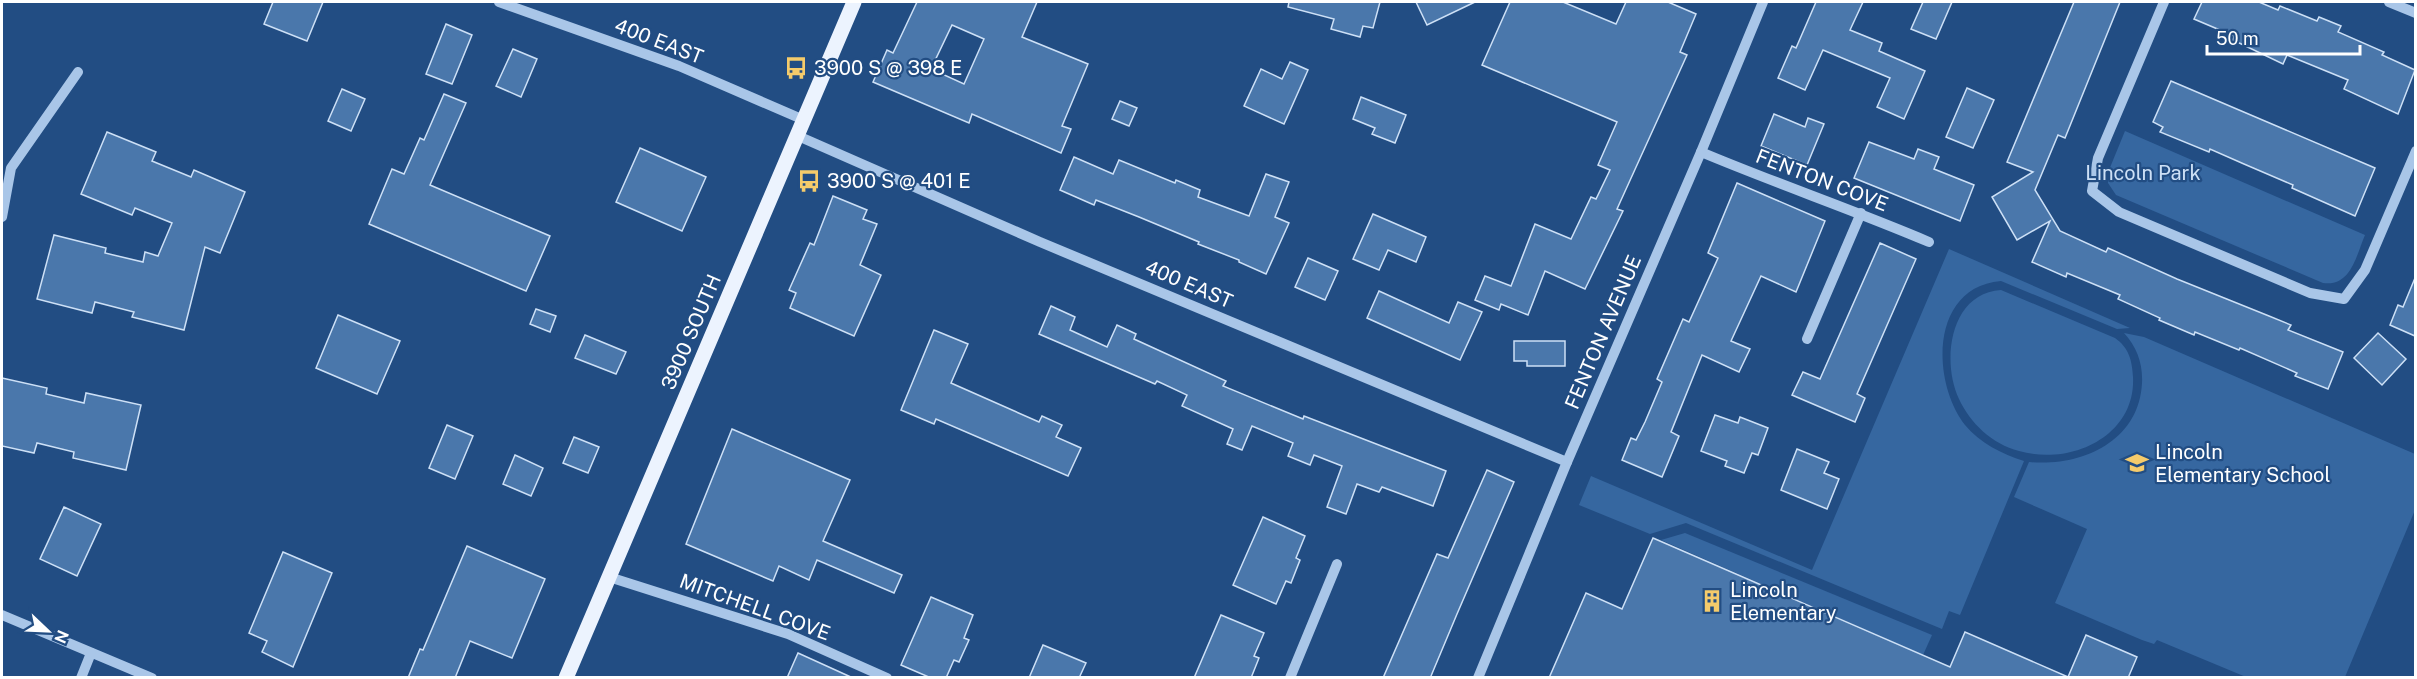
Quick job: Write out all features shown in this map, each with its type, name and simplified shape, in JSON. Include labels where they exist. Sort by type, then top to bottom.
[{"type":"main road","name":"3900 SOUTH","points":[[566,678],[854,2]]},
{"type":"street","name":"400 EAST","points":[[499,2],[679,66],[804,120]]},
{"type":"street","name":"FENTON AVENUE","points":[[1478,678],[1567,462],[1763,2]]},
{"type":"street","points":[[2164,2],[2098,158],[2092,191],[2119,212],[2310,293],[2344,299],[2365,270],[2415,151]]},
{"type":"street","points":[[2389,2],[2415,13]]},
{"type":"street","points":[[2,217],[11,168],[78,72]]},
{"type":"street","name":"400 EAST","points":[[798,136],[1040,242],[1567,462]]},
{"type":"street","name":"FENTON COVE","points":[[1701,152],[1777,184],[1861,213],[1929,242]]},
{"type":"street","points":[[1807,339],[1861,213]]},
{"type":"street","points":[[1290,678],[1337,564]]},
{"type":"street","name":"MITCHELL COVE","points":[[609,577],[788,634],[886,678]]},
{"type":"street","points":[[2,615],[152,678]]},
{"type":"street","points":[[81,678],[91,653]]},
{"type":"green space","name":"Lincoln Park","points":[[2125,131],[2365,235],[2351,268],[2340,280],[2323,283],[2116,195],[2108,183],[2109,170]]},
{"type":"green space","points":[[1949,249],[2130,328],[2117,329],[2001,281],[1978,287],[1961,300],[1949,318],[1944,339],[1943,362],[1946,385],[1954,406],[1965,425],[1977,437],[2000,451],[2024,461],[1960,615],[1949,611],[1942,629],[1686,523],[1650,534],[1579,505],[1591,476],[1812,570]]},
{"type":"green space","points":[[2001,290],[2115,338],[2127,350],[2133,371],[2131,398],[2124,416],[2097,442],[2079,450],[2059,454],[2039,455],[2019,451],[1991,438],[1969,416],[1959,399],[1954,384],[1951,349],[1954,331],[1970,303],[1984,294]]},
{"type":"green space","points":[[2124,333],[2144,337],[2415,454],[2415,510],[2345,677],[2246,677],[2157,640],[2154,644],[2142,640],[2055,603],[2087,529],[2014,497],[2029,462],[2068,460],[2087,455],[2119,435],[2130,421],[2138,404],[2142,376],[2136,350]]},
{"type":"green space","points":[[1685,533],[1932,635],[1923,655],[1661,540]]},
{"type":"building","points":[[273,2],[323,2],[307,41],[264,24]]},
{"type":"building","points":[[917,2],[1037,2],[1022,37],[1088,64],[1062,126],[1071,129],[1061,153],[972,114],[969,123],[873,82],[887,50],[893,53]],"holes":[[[952,25],[984,39],[964,84],[931,69]]]},
{"type":"building","points":[[1289,2],[1380,2],[1373,28],[1363,26],[1360,37],[1331,29],[1334,19],[1288,7]]},
{"type":"building","points":[[1416,2],[1475,2],[1427,25]]},
{"type":"building","points":[[1510,2],[1563,2],[1616,24],[1626,2],[1668,2],[1696,14],[1680,52],[1687,55],[1617,209],[1623,211],[1585,289],[1545,271],[1528,315],[1501,304],[1499,310],[1475,300],[1485,276],[1511,286],[1535,224],[1571,239],[1591,197],[1596,199],[1610,170],[1598,165],[1617,122],[1482,65]]},
{"type":"building","points":[[1816,2],[1863,2],[1850,30],[1882,43],[1879,51],[1925,71],[1904,119],[1877,107],[1890,78],[1823,50],[1805,90],[1778,78],[1792,46],[1796,48]]},
{"type":"building","points":[[1923,2],[1952,2],[1936,39],[1911,29]]},
{"type":"building","points":[[2074,2],[2120,2],[2065,138],[2058,135],[2035,190],[2060,231],[2106,252],[2108,248],[2177,279],[2291,325],[2288,330],[2343,352],[2328,389],[2295,376],[2297,373],[2240,348],[2239,350],[2195,332],[2194,335],[2159,320],[2160,318],[2118,299],[2120,295],[2067,273],[2066,277],[2032,262],[2050,221],[2017,240],[1992,197],[2033,172],[2007,162]]},
{"type":"building","points":[[2202,2],[2259,2],[2278,10],[2280,6],[2317,21],[2319,17],[2341,26],[2338,32],[2384,52],[2382,55],[2415,70],[2398,114],[2344,89],[2348,80],[2287,55],[2283,64],[2233,40],[2234,36],[2194,19]]},
{"type":"building","points":[[446,24],[472,35],[452,84],[426,74]]},
{"type":"building","points":[[513,49],[537,59],[521,97],[496,86]]},
{"type":"building","points":[[1290,62],[1308,70],[1284,124],[1244,106],[1261,69],[1282,79]]},
{"type":"building","points":[[2171,81],[2375,168],[2355,216],[2292,188],[2293,185],[2210,149],[2209,152],[2160,132],[2163,127],[2153,122]]},
{"type":"building","points":[[1967,88],[1994,100],[1973,148],[1946,137]]},
{"type":"building","points":[[342,89],[365,99],[351,131],[328,121]]},
{"type":"building","points":[[444,94],[466,103],[430,185],[550,236],[526,291],[369,224],[392,169],[404,174],[420,138],[424,140]]},
{"type":"building","points":[[1361,97],[1406,115],[1395,143],[1372,134],[1375,128],[1353,119]]},
{"type":"building","points":[[1120,101],[1137,108],[1129,126],[1112,119]]},
{"type":"building","points":[[1774,114],[1805,127],[1808,118],[1824,124],[1807,165],[1761,146]]},
{"type":"building","points":[[107,132],[156,152],[152,161],[191,177],[194,170],[245,192],[220,253],[205,247],[184,330],[132,317],[134,312],[95,302],[92,313],[37,299],[54,235],[106,248],[105,253],[143,262],[145,252],[158,256],[172,223],[135,208],[132,215],[81,194]]},
{"type":"building","points":[[1869,142],[1914,159],[1918,149],[1939,157],[1934,169],[1974,185],[1960,221],[1854,178]]},
{"type":"building","points":[[640,148],[706,177],[682,231],[616,202]]},
{"type":"building","points":[[1074,157],[1113,174],[1119,160],[1175,183],[1176,180],[1200,190],[1198,197],[1249,216],[1266,174],[1289,182],[1275,217],[1289,223],[1266,274],[1139,217],[1096,200],[1094,205],[1060,190]]},
{"type":"building","points":[[1737,183],[1825,221],[1796,292],[1761,276],[1731,341],[1750,349],[1739,372],[1702,355],[1671,432],[1679,436],[1662,477],[1622,460],[1631,438],[1636,440],[1645,422],[1662,382],[1657,379],[1683,319],[1689,322],[1718,258],[1708,253]]},
{"type":"building","points":[[833,196],[867,210],[863,219],[877,224],[860,265],[881,275],[854,336],[790,308],[796,293],[789,290],[810,243],[814,245]]},
{"type":"building","points":[[1373,214],[1426,237],[1416,262],[1388,250],[1379,270],[1353,259]]},
{"type":"building","points":[[1880,243],[1916,259],[1857,394],[1865,398],[1855,422],[1792,395],[1803,372],[1820,379]]},
{"type":"building","points":[[1308,258],[1338,271],[1325,300],[1295,287]]},
{"type":"building","points":[[2415,278],[2415,336],[2390,325],[2398,305],[2403,307]]},
{"type":"building","points":[[1379,291],[1449,323],[1458,302],[1482,312],[1460,360],[1367,318]]},
{"type":"building","points":[[1051,306],[1075,317],[1070,330],[1107,347],[1117,325],[1136,334],[1134,339],[1226,381],[1223,386],[1303,419],[1304,416],[1446,471],[1433,506],[1382,487],[1379,492],[1357,484],[1346,514],[1327,507],[1342,466],[1314,455],[1310,465],[1288,456],[1293,443],[1252,426],[1242,450],[1227,444],[1233,429],[1182,406],[1187,395],[1157,381],[1155,384],[1039,334]]},
{"type":"building","points":[[536,309],[556,316],[550,332],[530,324]]},
{"type":"building","points":[[338,315],[400,341],[377,394],[316,368]]},
{"type":"building","points":[[934,330],[968,344],[951,383],[1039,422],[1042,416],[1062,425],[1056,437],[1081,448],[1068,476],[936,419],[934,424],[901,410]]},
{"type":"building","points":[[2378,333],[2406,359],[2382,385],[2354,358]]},
{"type":"building","points":[[585,335],[626,352],[616,374],[575,358]]},
{"type":"building","points":[[1514,341],[1565,341],[1565,366],[1527,366],[1527,361],[1514,361]]},
{"type":"building","points":[[2,378],[47,388],[46,394],[84,403],[86,393],[141,405],[126,470],[73,458],[74,452],[37,443],[34,453],[2,446]]},
{"type":"building","points":[[1715,415],[1738,423],[1740,417],[1768,428],[1758,455],[1752,453],[1744,473],[1725,466],[1727,461],[1701,451]]},
{"type":"building","points":[[447,425],[473,436],[455,479],[429,468]]},
{"type":"building","points":[[732,429],[850,480],[823,541],[902,575],[894,593],[817,560],[809,580],[779,566],[773,581],[686,544]]},
{"type":"building","points":[[574,437],[599,447],[588,473],[563,463]]},
{"type":"building","points":[[1797,449],[1829,462],[1824,473],[1839,479],[1827,509],[1781,490]]},
{"type":"building","points":[[515,455],[543,468],[531,496],[503,484]]},
{"type":"building","points":[[1487,470],[1514,482],[1431,676],[1433,678],[1383,678],[1437,554],[1448,558]]},
{"type":"building","points":[[64,507],[101,524],[77,576],[40,559]]},
{"type":"building","points":[[1263,517],[1305,536],[1296,558],[1300,560],[1291,583],[1286,581],[1276,604],[1233,585]]},
{"type":"building","name":"Lincoln Elementary","points":[[1653,538],[1950,667],[1965,632],[2068,677],[2086,635],[2137,657],[2128,678],[1549,678],[1586,593],[1622,609]]},
{"type":"building","points":[[467,546],[545,579],[512,658],[470,641],[455,678],[408,678],[420,649],[423,650]]},
{"type":"building","points":[[283,552],[332,573],[293,667],[262,652],[267,641],[249,633]]},
{"type":"building","points":[[931,597],[973,615],[964,638],[969,640],[959,662],[954,660],[946,678],[931,678],[901,665]]},
{"type":"building","points":[[1221,615],[1264,633],[1254,656],[1259,658],[1251,678],[1194,678]]},
{"type":"building","points":[[1043,645],[1086,663],[1079,678],[1029,678]]},
{"type":"building","points":[[798,653],[853,678],[787,678]]},
{"type":"place","name":"3900 S @ 398 E","points":[[796,68]]},
{"type":"place","name":"3900 S @ 401 E","points":[[809,181]]},
{"type":"place","name":"Lincoln Elementary School","points":[[2137,463]]},
{"type":"place","name":"Lincoln Elementary","points":[[1712,601]]}]
